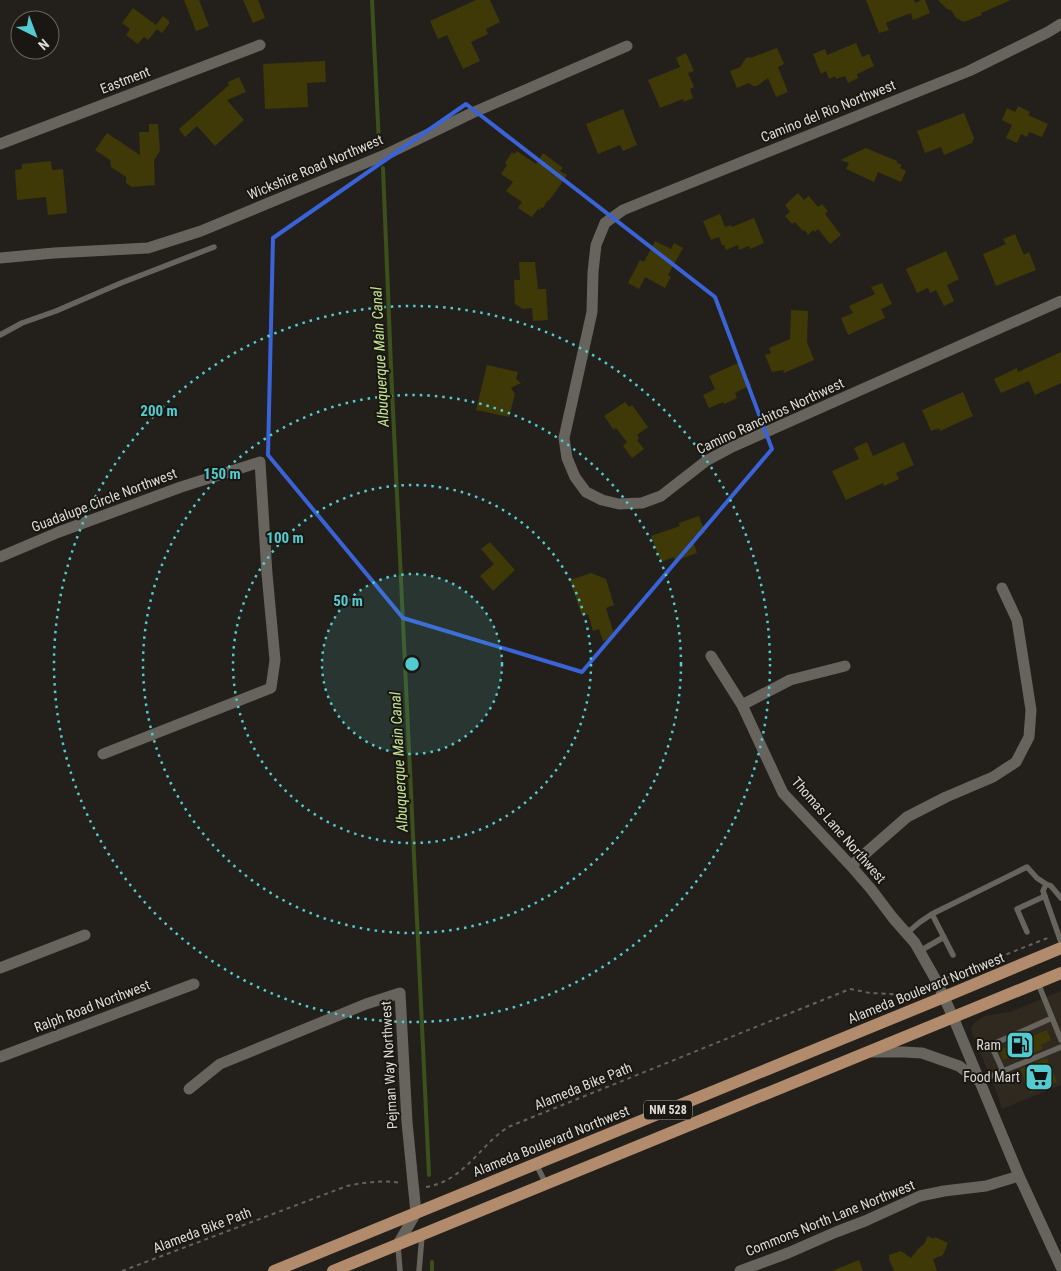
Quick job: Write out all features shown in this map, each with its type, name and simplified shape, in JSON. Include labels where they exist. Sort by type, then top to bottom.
[{"type":"main road","name":"Alameda Boulevard Northwest","points":[[274,1271],[1061,948]]},
{"type":"main road","name":"NM 528","points":[[333,1271],[1061,973]]},
{"type":"street","name":"Camino del Rio Northwest","points":[[605,223],[623,210],[645,200],[969,71],[1061,24]]},
{"type":"street","name":"Eastment","points":[[0,144],[260,45]]},
{"type":"street","name":"Wickshire Road Northwest","points":[[0,258],[148,248],[201,231],[387,154],[472,113],[627,46]]},
{"type":"street","name":"Camino Ranchitos Northwest","points":[[605,223],[596,245],[592,312],[564,438],[567,458],[575,477],[586,492],[602,500],[619,504],[642,503],[661,496],[706,461],[732,447],[1061,301]]},
{"type":"street","name":"Guadalupe Circle Northwest","points":[[0,556],[181,487],[260,462],[275,660],[271,688],[102,754]]},
{"type":"street","points":[[851,866],[907,817],[946,797],[993,777],[1016,762],[1029,737],[1031,710],[1017,620],[1002,588]]},
{"type":"street","name":"Thomas Lane Northwest","points":[[711,656],[742,705],[783,793],[851,866],[920,951],[954,1017],[1019,1176],[1058,1249],[1061,1267]]},
{"type":"street","points":[[742,705],[790,680],[845,666]]},
{"type":"street","points":[[0,968],[84,935]]},
{"type":"street","name":"Ralph Road Northwest","points":[[0,1057],[194,984]]},
{"type":"street","name":"Pejman Way Northwest","points":[[189,1089],[220,1064],[366,1004],[400,993],[407,1122],[416,1213]]},
{"type":"street","points":[[868,1052],[922,1053],[959,1066],[979,1080]]},
{"type":"street","name":"Commons North Lane Northwest","points":[[740,1271],[865,1221],[920,1196],[986,1186],[1019,1176]]},
{"type":"street","points":[[398,1244],[416,1213]]},
{"type":"lane","points":[[0,335],[22,323],[214,247]]},
{"type":"lane","points":[[907,933],[932,914],[1027,866],[1037,878],[1051,886],[1061,898]]},
{"type":"lane","points":[[1046,884],[1043,891],[1061,942]]},
{"type":"lane","points":[[1027,932],[1017,908],[1045,896]]},
{"type":"lane","points":[[932,914],[953,956]]},
{"type":"lane","points":[[920,951],[944,937]]},
{"type":"lane","points":[[1038,983],[1061,1040]]},
{"type":"lane","points":[[1003,1071],[991,1045],[1052,1018]]},
{"type":"lane","points":[[979,1080],[1061,1047]]},
{"type":"lane","points":[[536,1164],[546,1184]]},
{"type":"lane","points":[[419,1271],[422,1234]]},
{"type":"lane","points":[[398,1244],[400,1271]]},
{"type":"path","name":"Alameda Bike Path","points":[[122,1271],[347,1186],[390,1181],[423,1188],[432,1186],[454,1177],[508,1127],[850,988],[870,993],[911,995],[937,982],[1059,934]]},
{"type":"highlighted area","points":[[466,104],[715,297],[772,449],[582,672],[403,618],[268,455],[273,238]]},
{"type":"shaded area","points":[[1061,991],[1061,1085],[1002,1109],[971,1028],[975,1022],[985,1016],[1010,1012]]},
{"type":"building","points":[[184,0],[199,0],[209,26],[196,31]]},
{"type":"building","points":[[243,0],[258,0],[265,18],[253,23]]},
{"type":"building","points":[[476,0],[490,0],[500,22],[486,29],[488,34],[471,42],[480,61],[463,69],[447,35],[438,39],[430,21]]},
{"type":"building","points":[[866,0],[914,0],[915,3],[925,0],[930,13],[913,20],[911,13],[895,19],[886,23],[889,30],[879,33]]},
{"type":"building","points":[[938,0],[1011,0],[964,22],[956,18],[951,10],[947,9]]},
{"type":"building","points":[[133,8],[156,25],[163,16],[169,21],[169,24],[162,33],[157,29],[148,40],[144,37],[138,44],[126,35],[130,29],[122,23]]},
{"type":"building","points":[[856,43],[862,57],[869,54],[874,66],[857,74],[858,78],[848,83],[845,76],[836,79],[835,76],[829,79],[826,71],[821,74],[813,54],[825,49],[827,55]]},
{"type":"building","points":[[777,48],[784,64],[778,67],[788,92],[776,97],[768,78],[757,86],[749,83],[737,88],[730,71],[740,67],[746,58]]},
{"type":"building","points":[[686,53],[694,71],[688,73],[694,87],[690,89],[693,98],[684,102],[683,99],[660,108],[648,80],[680,67],[676,58]]},
{"type":"building","points":[[325,61],[326,82],[307,83],[308,107],[265,109],[263,64]]},
{"type":"building","points":[[239,77],[246,92],[227,100],[244,120],[215,146],[197,126],[185,137],[179,129],[229,85],[228,82]]},
{"type":"building","points":[[1018,106],[1030,112],[1028,115],[1048,124],[1042,137],[1029,132],[1027,137],[1021,134],[1017,143],[1006,138],[1012,125],[1002,120],[1007,108],[1015,112]]},
{"type":"building","points":[[623,109],[637,145],[623,151],[620,145],[598,154],[586,124]]},
{"type":"building","points":[[964,113],[974,138],[972,143],[944,155],[941,147],[925,153],[917,131]]},
{"type":"building","points":[[149,124],[158,124],[160,151],[154,160],[155,185],[132,187],[126,183],[126,177],[111,167],[110,160],[95,150],[107,133],[140,155],[139,132],[149,132]]},
{"type":"building","points":[[866,148],[902,165],[900,168],[906,171],[901,182],[878,172],[874,182],[846,169],[849,163],[840,160]]},
{"type":"building","points":[[517,151],[536,164],[543,153],[563,168],[560,171],[567,175],[549,201],[543,208],[538,209],[532,217],[518,208],[522,202],[506,191],[513,182],[501,174],[512,152],[514,154]]},
{"type":"building","points":[[51,161],[52,170],[63,169],[67,213],[48,215],[46,197],[17,200],[15,170],[22,169],[22,164]]},
{"type":"building","points":[[798,193],[804,200],[809,196],[818,207],[822,204],[828,211],[825,214],[841,235],[830,244],[818,229],[815,232],[813,230],[808,235],[805,230],[803,231],[795,222],[792,224],[785,216],[790,212],[785,205]]},
{"type":"building","points":[[720,214],[725,227],[731,225],[732,227],[754,218],[764,243],[750,249],[749,246],[739,250],[738,245],[726,250],[719,237],[711,240],[703,221]]},
{"type":"building","points":[[1015,234],[1024,255],[1029,252],[1036,270],[996,286],[983,254],[1006,244],[1003,239]]},
{"type":"building","points":[[655,241],[671,249],[674,243],[683,248],[668,275],[671,277],[665,288],[645,277],[639,289],[628,283],[640,260],[644,262]]},
{"type":"building","points":[[946,251],[959,279],[947,285],[954,301],[944,306],[936,290],[930,293],[928,288],[917,293],[906,269]]},
{"type":"building","points":[[519,262],[535,262],[538,289],[546,289],[548,320],[533,321],[532,308],[523,309],[515,304],[514,280],[520,280]]},
{"type":"building","points":[[882,283],[892,304],[881,309],[885,318],[848,335],[841,318],[853,313],[849,306],[875,294],[871,287]]},
{"type":"building","points":[[791,310],[808,311],[807,342],[814,360],[784,373],[783,370],[772,372],[765,355],[771,353],[769,348],[790,339]]},
{"type":"building","points":[[1061,352],[1061,383],[1035,395],[1029,381],[1001,393],[994,379],[1017,368],[1018,372]]},
{"type":"building","points":[[740,362],[751,385],[735,393],[737,398],[709,408],[703,395],[715,389],[709,376]]},
{"type":"building","points":[[487,365],[518,372],[516,379],[521,383],[511,388],[515,394],[509,417],[476,410]]},
{"type":"building","points":[[963,392],[973,416],[940,431],[939,428],[931,431],[922,410]]},
{"type":"building","points":[[625,402],[629,407],[632,405],[648,427],[637,435],[639,438],[637,440],[644,449],[632,458],[623,446],[627,442],[616,428],[614,430],[604,416]]},
{"type":"building","points":[[867,442],[873,456],[904,442],[914,465],[896,473],[899,479],[884,486],[883,483],[846,500],[832,471],[859,459],[854,448]]},
{"type":"building","points":[[699,516],[705,533],[692,538],[697,553],[675,561],[674,557],[661,562],[651,536],[680,526],[679,523]]},
{"type":"building","points":[[490,542],[515,570],[493,591],[480,576],[494,564],[481,549]]},
{"type":"building","points":[[591,573],[606,579],[614,605],[606,608],[615,637],[603,641],[599,629],[593,631],[588,614],[582,616],[570,580]]},
{"type":"building","points":[[1047,1030],[1051,1040],[1041,1045],[1043,1049],[1016,1060],[1014,1056],[1003,1060],[999,1050]]},
{"type":"building","points":[[1047,1058],[1057,1082],[1030,1093],[1020,1069]]},
{"type":"building","points":[[928,1236],[948,1243],[943,1255],[933,1259],[937,1271],[894,1271],[889,1255],[901,1251],[911,1258],[924,1244]]},
{"type":"building","points":[[859,1260],[863,1271],[832,1271]]},
{"type":"waterway","name":"Albuquerque Main Canal","points":[[372,0],[379,144]]},
{"type":"waterway","name":"Albuquerque Main Canal","points":[[383,168],[429,1175]]},
{"type":"waterway","name":"Albuquerque Main Canal","points":[[432,1262],[432,1271]]},
{"type":"place","name":"Ram","points":[[1020,1045]]},
{"type":"place","name":"Food Mart","points":[[1039,1077]]}]
